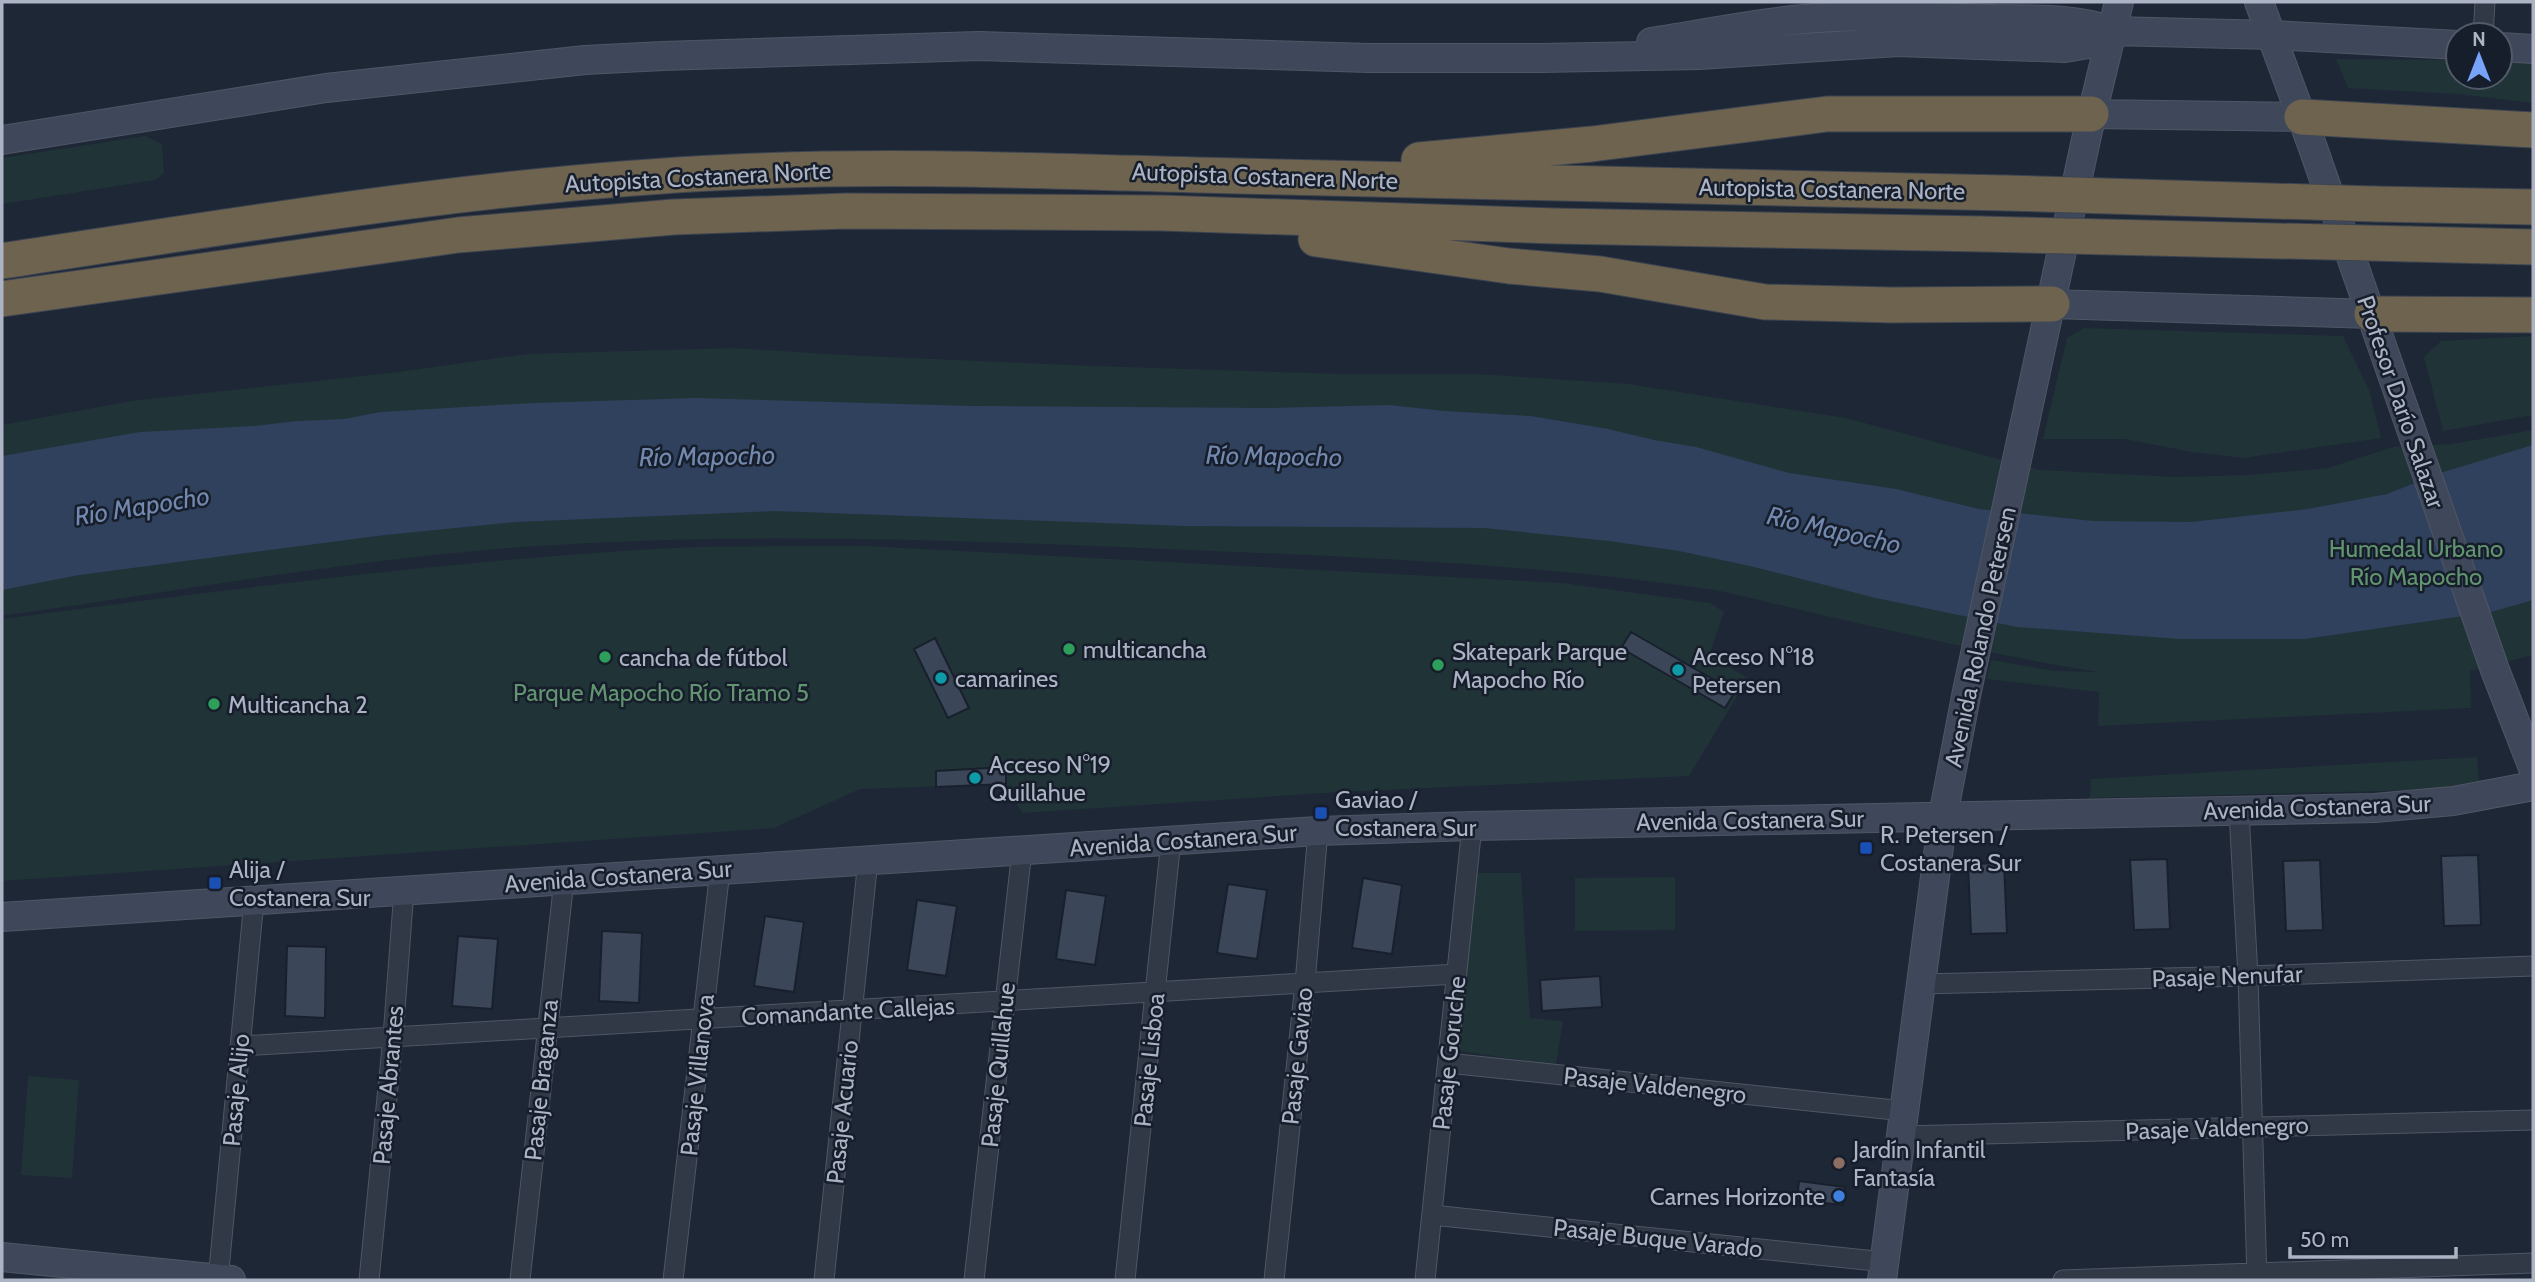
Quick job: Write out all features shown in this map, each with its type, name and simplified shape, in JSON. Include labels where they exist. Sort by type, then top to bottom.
[{"type":"highway","points":[[1189,175],[1522,151],[1827,114],[2091,114]]},
{"type":"highway","points":[[2302,117],[2533,130]]},
{"type":"highway","name":"Autopista Costanera Norte","points":[[2,261],[434,197],[642,177],[738,172],[1072,171],[2533,207]]},
{"type":"highway","name":"Autopista Costanera Norte","points":[[2,299],[458,235],[674,216],[846,211],[1161,213],[1556,226],[2533,247]]},
{"type":"highway","points":[[1161,213],[1236,229],[1365,244],[1509,266],[1600,274],[1765,302],[1892,305],[2052,304]]},
{"type":"highway","points":[[2372,314],[2533,315]]},
{"type":"main road","name":"Avenida Rolando Petersen","points":[[1884,1271],[1944,816],[1967,691],[2091,114],[2119,2]]},
{"type":"main road","name":"Profesor Darío Salazar","points":[[2259,2],[2372,314],[2406,420],[2495,670],[2533,768]]},
{"type":"main road","points":[[2,140],[326,88],[585,60],[979,46],[1369,58],[1699,55],[1898,42],[2065,48],[2088,44],[2112,31],[2272,35],[2444,44]]},
{"type":"main road","points":[[2514,48],[2533,49]]},
{"type":"main road","points":[[2091,114],[2302,117]]},
{"type":"main road","points":[[2052,304],[2372,314]]},
{"type":"main road","name":"Avenida Costanera Sur","points":[[2,917],[1318,831],[2239,812],[2411,805],[2453,801],[2533,786]]},
{"type":"main road","points":[[2,1257],[222,1280]]},
{"type":"street","points":[[2484,21],[2485,2]]},
{"type":"street","points":[[2239,812],[2248,976],[2257,1277]]},
{"type":"street","name":"Pasaje Goruche","points":[[1425,1280],[1472,826]]},
{"type":"street","name":"Pasaje Gaviao","points":[[1274,1280],[1318,831]]},
{"type":"street","name":"Pasaje Lisboa","points":[[1125,1280],[1171,840]]},
{"type":"street","name":"Pasaje Quillahue","points":[[974,1280],[1022,850]]},
{"type":"street","name":"Pasaje Acuario","points":[[824,1280],[868,860]]},
{"type":"street","name":"Pasaje Villanova","points":[[673,1280],[720,870]]},
{"type":"street","name":"Pasaje Braganza","points":[[520,1280],[564,880]]},
{"type":"street","name":"Pasaje Abrantes","points":[[369,1280],[393,1037],[404,890]]},
{"type":"street","name":"Pasaje Alijo","points":[[222,1280],[254,900]]},
{"type":"street","name":"Pasaje Nenufar","points":[[1921,984],[2533,966]]},
{"type":"street","name":"Comandante Callejas","points":[[240,1046],[1457,974]]},
{"type":"street","name":"Pasaje Valdenegro","points":[[1448,1063],[1902,1124],[2251,1126],[2533,1120]]},
{"type":"street","name":"Pasaje Buque Varado","points":[[1432,1214],[1884,1271]]},
{"type":"street","points":[[2063,1280],[2257,1277],[2533,1263]]},
{"type":"green space","points":[[2336,59],[2444,60],[2444,91],[2514,91],[2514,63],[2533,64],[2533,103],[2457,94],[2348,88]]},
{"type":"green space","points":[[145,136],[162,144],[164,173],[155,180],[2,204],[2,158]]},
{"type":"green space","points":[[2084,328],[2343,336],[2369,390],[2381,438],[2243,458],[2192,452],[2124,439],[2043,439],[2067,338]]},
{"type":"green space","points":[[2533,336],[2533,415],[2443,431],[2424,357],[2441,341]]},
{"type":"green space","name":"Humedal Urbano Río Mapocho","points":[[734,348],[1094,366],[1342,374],[1477,374],[1628,384],[1846,418],[2040,470],[2175,477],[2250,475],[2328,468],[2393,447],[2451,444],[2533,430],[2533,655],[2470,671],[2471,708],[2098,726],[2099,692],[1987,679],[1991,660],[2056,671],[2098,672],[2027,660],[1709,589],[1561,572],[1429,562],[930,540],[695,539],[471,551],[269,576],[2,616],[2,425],[131,401],[398,372],[527,354]]},
{"type":"green space","name":"Parque Mapocho Río Tramo 5","points":[[866,546],[1562,583],[1710,603],[1724,612],[1709,656],[1748,678],[1689,776],[1339,792],[1022,813],[1006,784],[860,789],[774,828],[2,881],[2,619],[328,578],[491,561],[681,548]]},
{"type":"green space","points":[[2477,757],[2479,781],[2425,790],[2090,798],[2091,779]]},
{"type":"green space","points":[[1475,873],[1521,873],[1530,1018],[1563,1021],[1556,1065],[1459,1051]]},
{"type":"green space","points":[[1675,877],[1675,930],[1575,931],[1575,878]]},
{"type":"green space","points":[[28,1076],[79,1080],[72,1178],[21,1175]]},
{"type":"water","name":"Humedal Urbano Río Mapocho","points":[[696,398],[971,406],[1270,408],[1389,405],[1530,416],[1696,447],[1789,473],[1896,489],[1979,509],[2093,521],[2191,522],[2308,509],[2387,494],[2440,473],[2533,445],[2533,600],[2491,612],[2305,639],[2180,639],[2017,627],[1876,598],[1679,551],[1484,528],[1185,526],[775,511],[516,522],[385,535],[79,575],[2,590],[2,456],[140,432],[344,419],[381,412],[533,403]]},
{"type":"building","name":"Acceso N°18 Petersen","points":[[1631,632],[1735,692],[1725,708],[1621,648]]},
{"type":"building","name":"camarines","points":[[935,638],[969,708],[948,718],[914,649]]},
{"type":"building","name":"Acceso N°19 Quillahue","points":[[1006,767],[1006,784],[936,787],[936,771]]},
{"type":"building","points":[[2478,855],[2481,925],[2444,926],[2441,856]]},
{"type":"building","points":[[2167,859],[2170,929],[2134,930],[2130,860]]},
{"type":"building","points":[[2320,860],[2323,930],[2286,931],[2283,861]]},
{"type":"building","points":[[2004,863],[2007,933],[1971,934],[1968,864]]},
{"type":"building","points":[[1363,878],[1402,885],[1392,954],[1352,948]]},
{"type":"building","points":[[1228,884],[1267,890],[1257,959],[1217,953]]},
{"type":"building","points":[[1066,890],[1106,896],[1095,965],[1056,959]]},
{"type":"building","points":[[917,900],[957,906],[946,976],[907,970]]},
{"type":"building","points":[[765,916],[804,922],[794,992],[754,986]]},
{"type":"building","points":[[602,931],[642,933],[639,1003],[599,1001]]},
{"type":"building","points":[[458,936],[498,939],[492,1009],[452,1006]]},
{"type":"building","points":[[287,946],[326,947],[325,1018],[285,1016]]},
{"type":"building","points":[[1600,976],[1602,1007],[1542,1011],[1540,980]]},
{"type":"building","points":[[1799,1181],[1845,1187],[1843,1205],[1797,1200]]},
{"type":"place","name":"multicancha","points":[[1069,649]]},
{"type":"place","name":"cancha de fútbol","points":[[605,657]]},
{"type":"place","name":"Skatepark Parque Mapocho Río","points":[[1438,665]]},
{"type":"place","name":"Acceso N°18 Petersen","points":[[1678,670]]},
{"type":"place","name":"camarines","points":[[941,678]]},
{"type":"place","name":"Multicancha 2","points":[[214,704]]},
{"type":"place","name":"Acceso N°19 Quillahue","points":[[975,778]]},
{"type":"place","name":"Gaviao / Costanera Sur","points":[[1321,813]]},
{"type":"place","name":"R. Petersen / Costanera Sur","points":[[1866,848]]},
{"type":"place","name":"Alija / Costanera Sur","points":[[215,883]]},
{"type":"place","name":"Jardín Infantil Fantasía","points":[[1839,1163]]},
{"type":"place","name":"Carnes Horizonte","points":[[1839,1196]]},
{"type":"water label","name":"Río Mapocho","points":[[707,456]]},
{"type":"water label","name":"Río Mapocho","points":[[1274,456]]},
{"type":"water label","name":"Río Mapocho","points":[[142,506]]},
{"type":"water label","name":"Río Mapocho","points":[[1834,530]]}]
